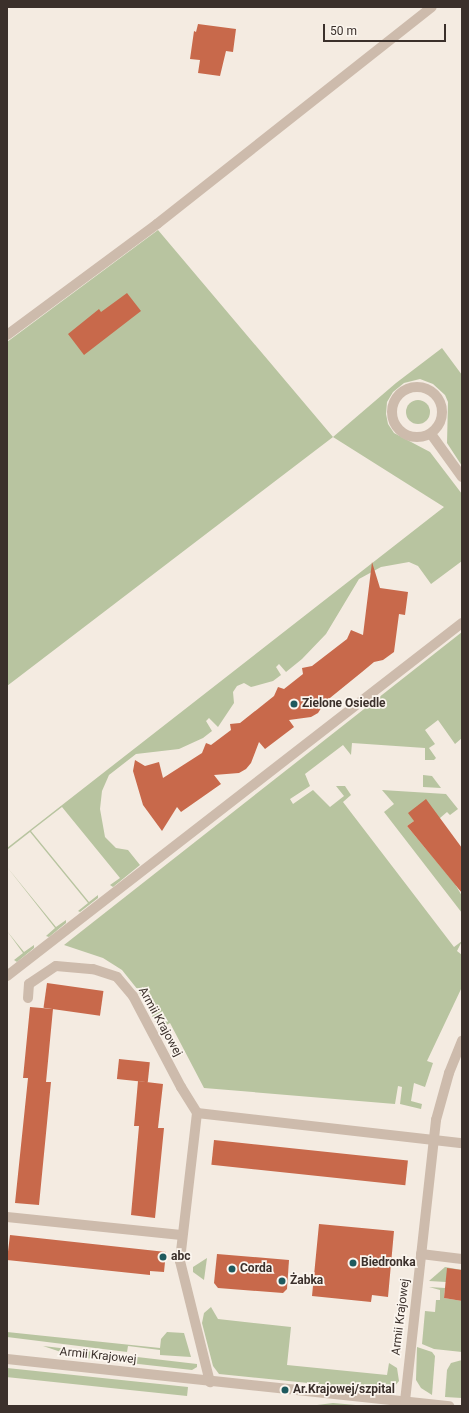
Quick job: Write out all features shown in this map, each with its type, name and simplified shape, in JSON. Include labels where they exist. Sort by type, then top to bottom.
[{"type":"street","points":[[7,335],[157,224],[432,7]]},
{"type":"street","points":[[423,388],[439,399],[443,414],[441,422],[431,434],[414,438],[398,429],[394,422],[393,404],[403,391],[423,388]]},
{"type":"street","points":[[431,434],[462,477]]},
{"type":"street","points":[[7,976],[462,623]]},
{"type":"street","name":"Armii Krajowej","points":[[28,998],[29,984],[56,966],[93,969],[117,977],[133,996],[181,1087],[197,1113]]},
{"type":"street","name":"Armii Krajowej","points":[[405,1401],[433,1140],[449,1073],[462,1041]]},
{"type":"street","points":[[210,1382],[181,1269],[181,1235],[197,1113],[462,1143]]},
{"type":"street","points":[[7,1217],[181,1235]]},
{"type":"street","points":[[421,1254],[462,1259]]},
{"type":"street","name":"Armii Krajowej","points":[[7,1359],[210,1382],[450,1406]]},
{"type":"green space","points":[[158,230],[333,437],[7,686],[7,342]]},
{"type":"green space","points":[[442,348],[462,375],[462,466],[447,443],[448,402],[445,395],[433,384],[420,379],[404,383],[393,392],[387,402],[386,414],[388,424],[394,433],[430,452],[462,494],[462,561],[431,584],[418,566],[409,562],[381,567],[359,579],[326,634],[302,659],[286,672],[279,664],[276,667],[281,675],[273,681],[251,687],[244,683],[237,686],[233,692],[234,703],[218,727],[209,718],[206,721],[212,731],[203,738],[179,749],[136,754],[109,775],[102,791],[100,809],[105,837],[116,848],[128,850],[140,865],[113,887],[110,885],[120,878],[62,807],[31,831],[89,902],[98,895],[98,898],[80,912],[78,911],[88,903],[30,832],[7,850],[7,848],[444,507],[333,437],[396,383]]},
{"type":"green space","points":[[418,400],[427,403],[430,412],[427,421],[418,424],[409,421],[406,412],[409,403]]},
{"type":"green space","points":[[462,632],[462,738],[455,744],[438,720],[425,730],[435,744],[429,748],[436,758],[434,760],[425,760],[425,748],[352,743],[351,755],[343,745],[305,774],[310,786],[290,799],[293,804],[313,790],[330,807],[344,796],[336,786],[345,786],[351,795],[343,802],[454,947],[462,941],[457,951],[462,955],[462,987],[427,1061],[433,1063],[425,1087],[414,1083],[411,1101],[422,1104],[421,1109],[400,1104],[402,1087],[398,1086],[395,1104],[204,1088],[170,1023],[159,1029],[138,990],[122,970],[103,958],[64,945]]},
{"type":"green space","points":[[423,775],[432,776],[441,788],[423,787]]},
{"type":"green space","points":[[382,790],[446,794],[458,809],[450,815],[447,812],[440,818],[414,821],[407,826],[455,884],[462,896],[462,913],[384,812],[394,804]]},
{"type":"green space","points":[[7,867],[56,927],[66,920],[66,923],[49,937],[46,936],[55,928]]},
{"type":"green space","points":[[7,931],[24,952],[34,945],[34,948],[17,962],[14,960],[23,953]]},
{"type":"green space","points":[[207,1258],[204,1280],[193,1272],[193,1267]]},
{"type":"green space","points":[[445,1267],[462,1270],[446,1282],[429,1281]]},
{"type":"green space","points":[[429,1287],[445,1288],[444,1298],[462,1301],[462,1352],[434,1349],[422,1344],[425,1311],[435,1312],[436,1300],[440,1300],[440,1290]]},
{"type":"green space","points":[[211,1307],[218,1319],[291,1327],[287,1365],[387,1375],[389,1363],[397,1368],[399,1381],[393,1388],[387,1391],[219,1374],[213,1366],[202,1323],[204,1313]]},
{"type":"green space","points":[[7,1332],[160,1348],[161,1339],[167,1332],[184,1333],[191,1357],[160,1355],[160,1350],[128,1346],[127,1352],[7,1337]]},
{"type":"green space","points":[[43,1346],[197,1364],[197,1367],[192,1370],[76,1357]]},
{"type":"green space","points":[[417,1347],[432,1352],[435,1356],[432,1395],[421,1388],[416,1380]]},
{"type":"green space","points":[[462,1360],[462,1398],[445,1397],[447,1370],[451,1363]]},
{"type":"green space","points":[[7,1368],[188,1387],[187,1396],[7,1377]]},
{"type":"green space","points":[[333,1403],[367,1406],[309,1406]]},
{"type":"building","points":[[198,24],[236,29],[233,52],[226,51],[220,76],[198,73],[200,60],[190,59],[194,31],[196,32]]},
{"type":"building","points":[[127,293],[141,311],[84,355],[68,334],[99,309],[101,312]]},
{"type":"building","name":"Zielone Osiedle","points":[[372,562],[380,588],[408,592],[405,615],[399,614],[394,652],[383,660],[374,662],[325,702],[318,713],[311,717],[289,720],[294,727],[265,749],[259,742],[251,763],[246,769],[239,773],[214,775],[221,784],[181,812],[177,807],[162,831],[143,805],[133,771],[135,760],[145,766],[159,762],[163,778],[202,753],[206,743],[211,745],[231,730],[230,724],[240,723],[274,696],[278,687],[284,689],[303,674],[302,668],[312,666],[347,639],[351,630],[363,635]]},
{"type":"building","points":[[426,799],[462,848],[462,893],[407,826],[414,821],[408,813]]},
{"type":"building","points":[[47,983],[103,991],[100,1016],[44,1008]]},
{"type":"building","points":[[30,1007],[53,1009],[46,1082],[51,1082],[39,1205],[15,1203],[28,1078],[23,1078]]},
{"type":"building","points":[[119,1059],[150,1062],[148,1082],[117,1079]]},
{"type":"building","points":[[138,1081],[163,1084],[158,1128],[164,1128],[155,1218],[131,1215],[139,1126],[134,1126]]},
{"type":"building","points":[[214,1140],[408,1160],[405,1185],[211,1165]]},
{"type":"building","name":"Biedronka","points":[[319,1224],[394,1231],[388,1297],[372,1295],[371,1302],[312,1296]]},
{"type":"building","points":[[10,1235],[166,1252],[164,1272],[150,1271],[150,1275],[7,1260]]},
{"type":"building","points":[[217,1254],[289,1260],[287,1289],[283,1293],[218,1288],[214,1283]]},
{"type":"building","points":[[447,1268],[462,1270],[462,1301],[444,1298]]},
{"type":"place","name":"Zielone Osiedle","points":[[294,704]]},
{"type":"place","name":"abc","points":[[163,1257]]},
{"type":"place","name":"Biedronka","points":[[353,1263]]},
{"type":"place","name":"Corda","points":[[232,1269]]},
{"type":"place","name":"Żabka","points":[[282,1281]]},
{"type":"place","name":"Ar.Krajowej/szpital","points":[[285,1390]]}]
